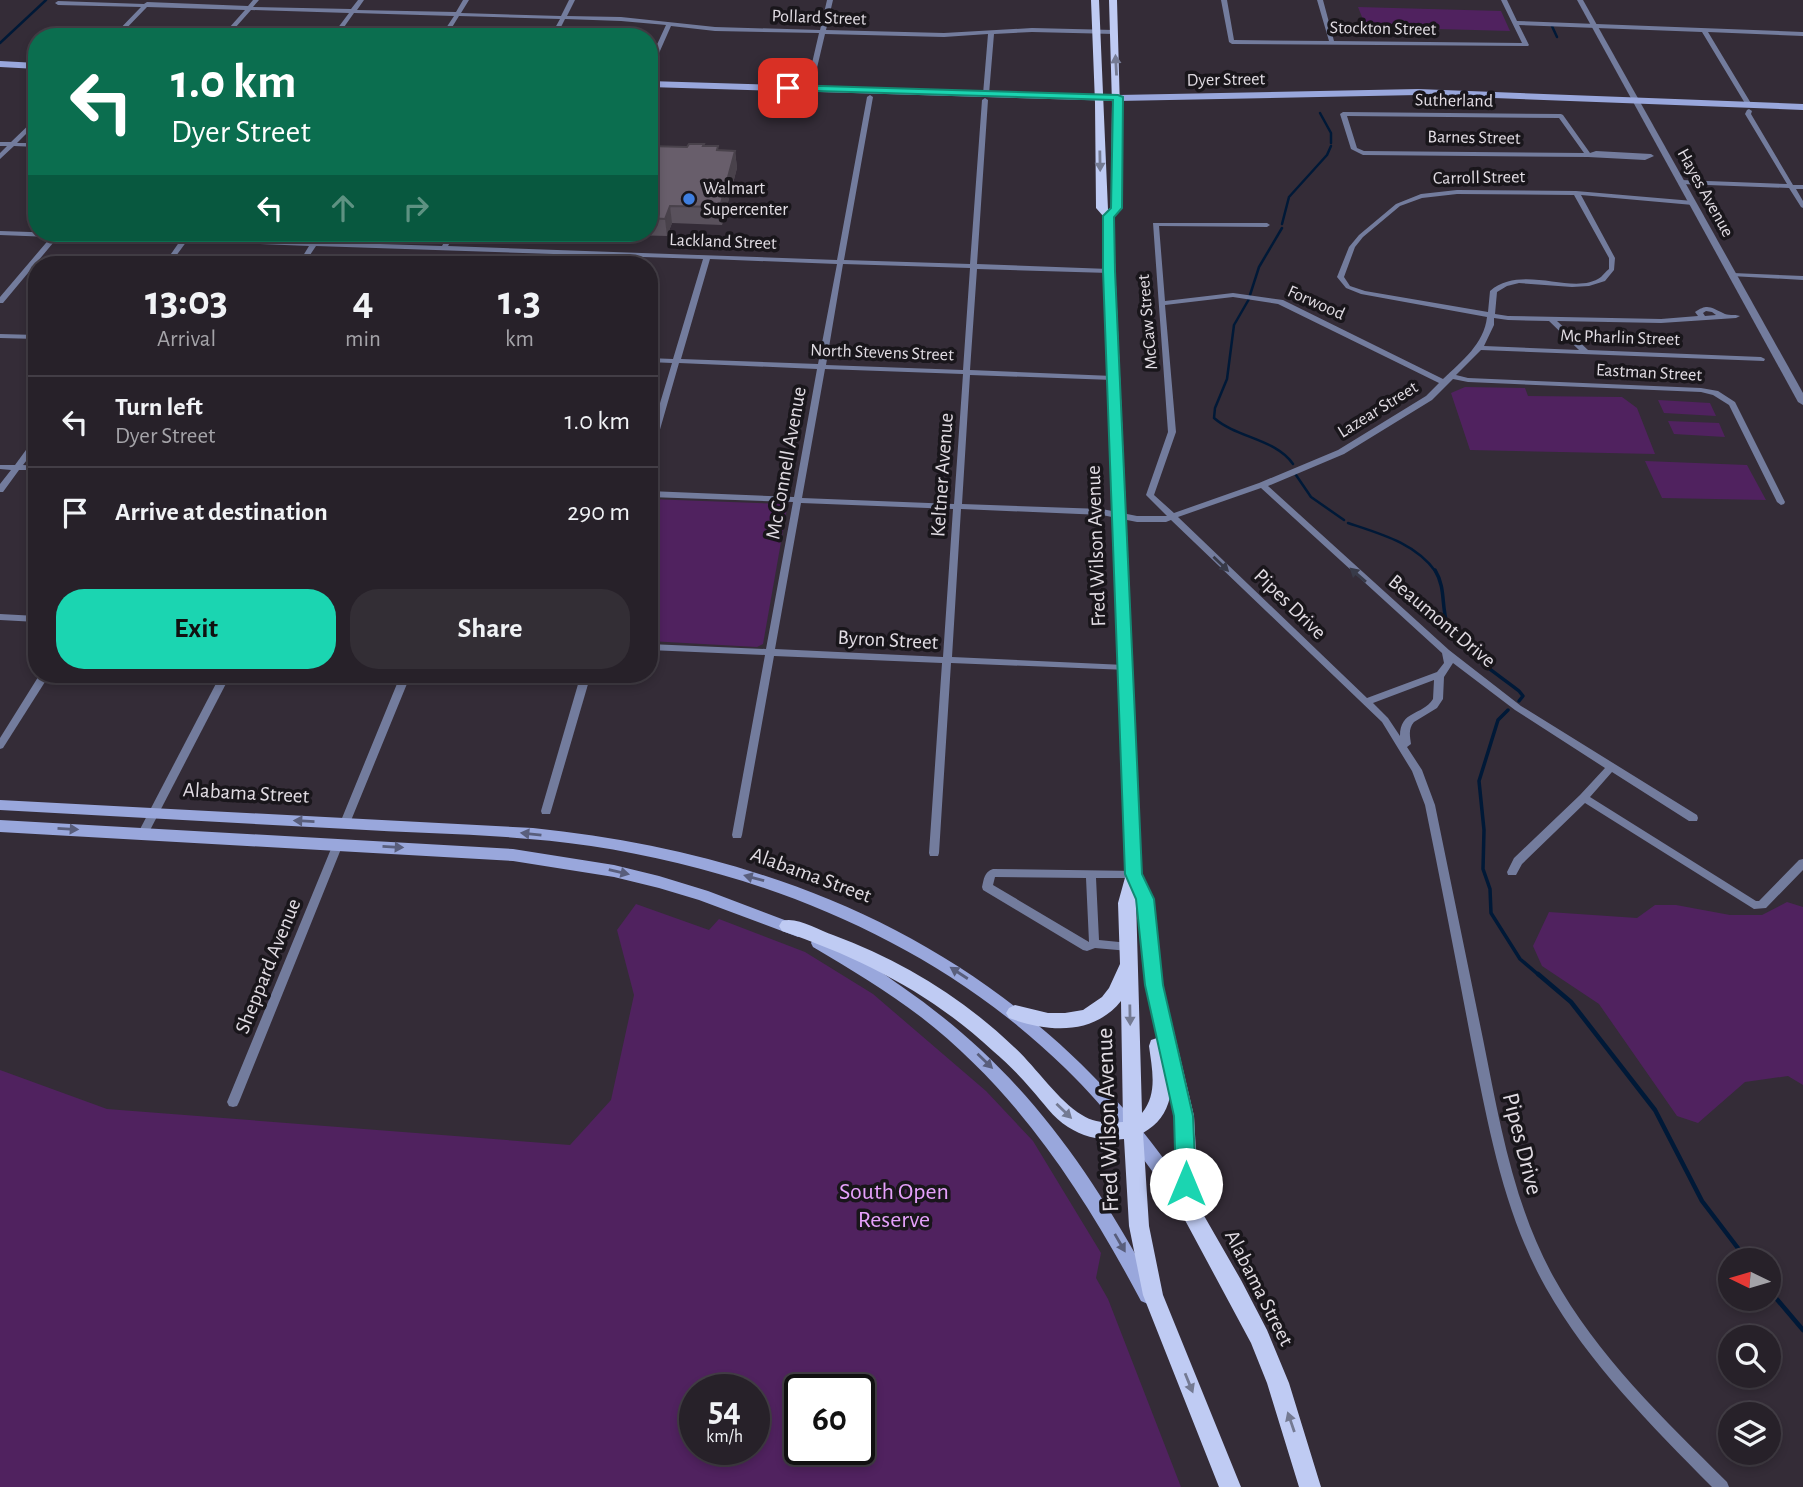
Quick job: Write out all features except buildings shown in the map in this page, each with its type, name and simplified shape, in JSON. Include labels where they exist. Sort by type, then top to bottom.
[{"type":"main road","name":"Fred Wilson Avenue","points":[[1095,0],[1100,100],[1101,208],[1108,216],[1134,874],[1127,903],[1133,1128],[1139,1226],[1148,1276],[1162,1321]]},
{"type":"main road","name":"Fred Wilson Avenue","points":[[1108,216],[1116,208],[1118,100],[1113,0]]},
{"type":"main road","points":[[0,64],[28,66]]},
{"type":"main road","points":[[0,71],[28,72]]},
{"type":"main road","name":"Dyer Street","points":[[658,87],[690,85],[1100,100],[1421,98],[1638,103],[1802,111]]},
{"type":"main road","name":"Dyer Street","points":[[658,88],[870,97],[986,97]]},
{"type":"main road","points":[[770,94],[809,89]]},
{"type":"main road","points":[[870,97],[874,93],[906,92]]},
{"type":"main road","name":"Alabama Street","points":[[0,805],[516,833],[591,841],[685,859],[770,882],[842,910],[899,937],[983,988],[1015,1013],[1091,1080],[1162,1166],[1234,1287],[1259,1337],[1282,1396],[1310,1487]]},
{"type":"main road","points":[[0,826],[513,855],[614,871],[704,895],[859,951],[914,981],[947,1002],[1008,1052],[1066,1115],[1078,1123],[1105,1131],[1133,1128],[1152,1117],[1161,1104],[1163,1087],[1154,985]]},
{"type":"main road","name":"Fred Wilson Avenue","points":[[1134,874],[1145,899],[1154,985],[1184,1116],[1189,1209]]},
{"type":"main road","points":[[788,926],[860,965],[899,990],[973,1049],[1034,1113],[1068,1159],[1129,1258],[1162,1321],[1230,1487]]},
{"type":"main road","points":[[1015,1013],[1052,1021],[1092,1015],[1110,1003],[1123,982],[1129,947]]},
{"type":"street","points":[[232,28],[256,0]]},
{"type":"street","points":[[341,28],[361,0]]},
{"type":"street","points":[[448,28],[466,0]]},
{"type":"street","points":[[558,28],[572,0]]},
{"type":"street","points":[[809,89],[830,0]]},
{"type":"street","name":"Stockton Street","points":[[1224,0],[1232,42],[1526,45],[1504,0]]},
{"type":"street","points":[[1320,0],[1332,43]]},
{"type":"street","name":"Hayes Avenue","points":[[1580,0],[1733,275],[1798,385],[1803,402]]},
{"type":"street","name":"Pollard Street","points":[[58,3],[564,16],[668,25],[823,32],[944,35],[1032,30],[1114,32]]},
{"type":"street","points":[[124,28],[147,4]]},
{"type":"street","points":[[1515,23],[1803,34]]},
{"type":"street","points":[[658,48],[668,25]]},
{"type":"street","points":[[1704,30],[1749,108],[1748,114],[1803,206]]},
{"type":"street","name":"Keltner Avenue","points":[[934,853],[990,33]]},
{"type":"street","name":"Mc Connell Avenue","points":[[737,835],[870,97]]},
{"type":"street","name":"Sutherland","points":[[1360,152],[1354,149],[1343,114],[1561,116],[1588,155]]},
{"type":"street","points":[[0,157],[28,128]]},
{"type":"street","points":[[0,144],[28,145]]},
{"type":"street","name":"Barnes Street","points":[[1360,152],[1666,155]]},
{"type":"street","points":[[1681,182],[1803,187]]},
{"type":"street","name":"Carroll Street","points":[[1492,316],[1359,292],[1342,282],[1340,272],[1361,236],[1398,205],[1416,197],[1449,192],[1576,193],[1693,203]]},
{"type":"street","name":"Lazear Street","points":[[658,494],[1102,512],[1137,519],[1172,517],[1262,485],[1341,452],[1429,398],[1479,348],[1492,316],[1494,291],[1501,285],[1589,283],[1610,275],[1612,258],[1576,193]]},
{"type":"street","name":"McCaw Street","points":[[1172,517],[1150,495],[1172,432],[1156,223],[1268,225]]},
{"type":"street","name":"Lackland Street","points":[[0,233],[28,233]]},
{"type":"street","points":[[38,256],[50,242]]},
{"type":"street","name":"Lackland Street","points":[[282,242],[1109,271]]},
{"type":"street","points":[[444,248],[447,242]]},
{"type":"street","points":[[306,256],[313,244]]},
{"type":"street","points":[[658,424],[707,257]]},
{"type":"street","points":[[0,301],[28,268]]},
{"type":"street","points":[[1733,275],[1803,278]]},
{"type":"street","name":"Forwood","points":[[1163,303],[1227,295],[1280,302],[1448,380]]},
{"type":"street","points":[[1492,316],[1661,321],[1737,316]]},
{"type":"street","points":[[1552,319],[1587,353]]},
{"type":"street","points":[[0,336],[28,337]]},
{"type":"street","name":"Mc Pharlin Street","points":[[1479,348],[1761,359]]},
{"type":"street","name":"North Stevens Street","points":[[658,360],[1113,378]]},
{"type":"street","name":"Eastman Street","points":[[1448,380],[1701,390],[1715,393],[1732,404],[1781,502]]},
{"type":"street","points":[[0,490],[28,452]]},
{"type":"street","points":[[0,467],[28,468]]},
{"type":"street","name":"Beaumont Drive","points":[[1262,485],[1446,652],[1518,708],[1693,818]]},
{"type":"street","name":"Pipes Drive","points":[[1172,517],[1385,720],[1407,752],[1430,805],[1504,1172],[1531,1247],[1567,1312],[1590,1344],[1645,1408],[1721,1487]]},
{"type":"street","points":[[0,617],[28,619]]},
{"type":"street","name":"Byron Street","points":[[658,647],[1125,668]]},
{"type":"street","points":[[1407,752],[1403,731],[1409,720],[1437,702],[1441,674],[1449,663],[1446,652]]},
{"type":"street","points":[[1365,702],[1441,674]]},
{"type":"street","points":[[0,746],[39,683]]},
{"type":"street","points":[[143,833],[221,683]]},
{"type":"street","points":[[345,823],[402,683]]},
{"type":"street","points":[[546,811],[583,683]]},
{"type":"street","points":[[1512,872],[1518,861],[1584,799],[1611,767]]},
{"type":"street","points":[[1584,799],[1754,905],[1762,905],[1803,863]]},
{"type":"street","name":"Sheppard Avenue","points":[[233,1102],[338,844]]},
{"type":"street","points":[[1129,947],[1094,944],[1087,947],[1078,944],[987,887],[993,873],[1134,874]]},
{"type":"street","points":[[1091,875],[1094,944]]},
{"type":"green space","points":[[1358,7],[1501,11],[1510,31],[1366,27]]},
{"type":"green space","points":[[1465,387],[1525,388],[1528,396],[1622,397],[1637,408],[1655,454],[1470,450],[1451,393]]},
{"type":"green space","points":[[1658,400],[1710,403],[1716,416],[1664,413]]},
{"type":"green space","points":[[1668,421],[1719,423],[1725,437],[1674,434]]},
{"type":"green space","points":[[1645,461],[1747,465],[1766,500],[1662,498]]},
{"type":"green space","points":[[658,499],[783,504],[787,508],[763,644],[757,647],[658,642]]},
{"type":"green space","points":[[1787,902],[1803,907],[1803,1085],[1788,1076],[1745,1082],[1698,1123],[1677,1116],[1599,1004],[1542,966],[1533,946],[1549,912],[1637,918],[1655,905],[1676,905],[1730,915],[1762,915]]},
{"type":"green space","name":"South Open Reserve","points":[[636,904],[709,930],[719,919],[805,952],[873,994],[986,1091],[1033,1141],[1101,1253],[1096,1278],[1108,1299],[1181,1487],[0,1487],[0,1070],[107,1109],[570,1145],[611,1100],[634,995],[617,930]]},
{"type":"waterway","points":[[0,43],[46,0]]},
{"type":"waterway","points":[[1551,24],[1557,37]]},
{"type":"waterway","points":[[1320,113],[1331,133],[1331,143]]},
{"type":"waterway","points":[[1282,224],[1289,197],[1327,155],[1331,146]]},
{"type":"waterway","points":[[1250,295],[1259,267],[1282,228]]},
{"type":"waterway","points":[[1249,299],[1234,325],[1227,379],[1215,408],[1214,418],[1223,425],[1277,449],[1293,464]]},
{"type":"waterway","points":[[1296,475],[1311,497],[1344,520]]},
{"type":"waterway","points":[[1348,523],[1408,547],[1436,572]]},
{"type":"waterway","points":[[1436,572],[1441,583],[1447,623],[1452,633],[1468,651],[1519,691],[1523,696],[1519,701]]},
{"type":"waterway","points":[[1508,710],[1498,720],[1479,781],[1484,830],[1483,869],[1490,889],[1491,913],[1520,959],[1540,976]]},
{"type":"waterway","points":[[1538,974],[1571,1002],[1655,1110],[1702,1201],[1738,1248]]},
{"type":"waterway","points":[[1782,1305],[1803,1330]]},
{"type":"place","name":"Walmart Supercenter","points":[[689,199]]},
{"type":"route","points":[[788,88],[1118,97],[1116,208],[1108,216],[1109,271],[1134,874],[1145,899],[1154,985],[1184,1116],[1186,1184]]}]
